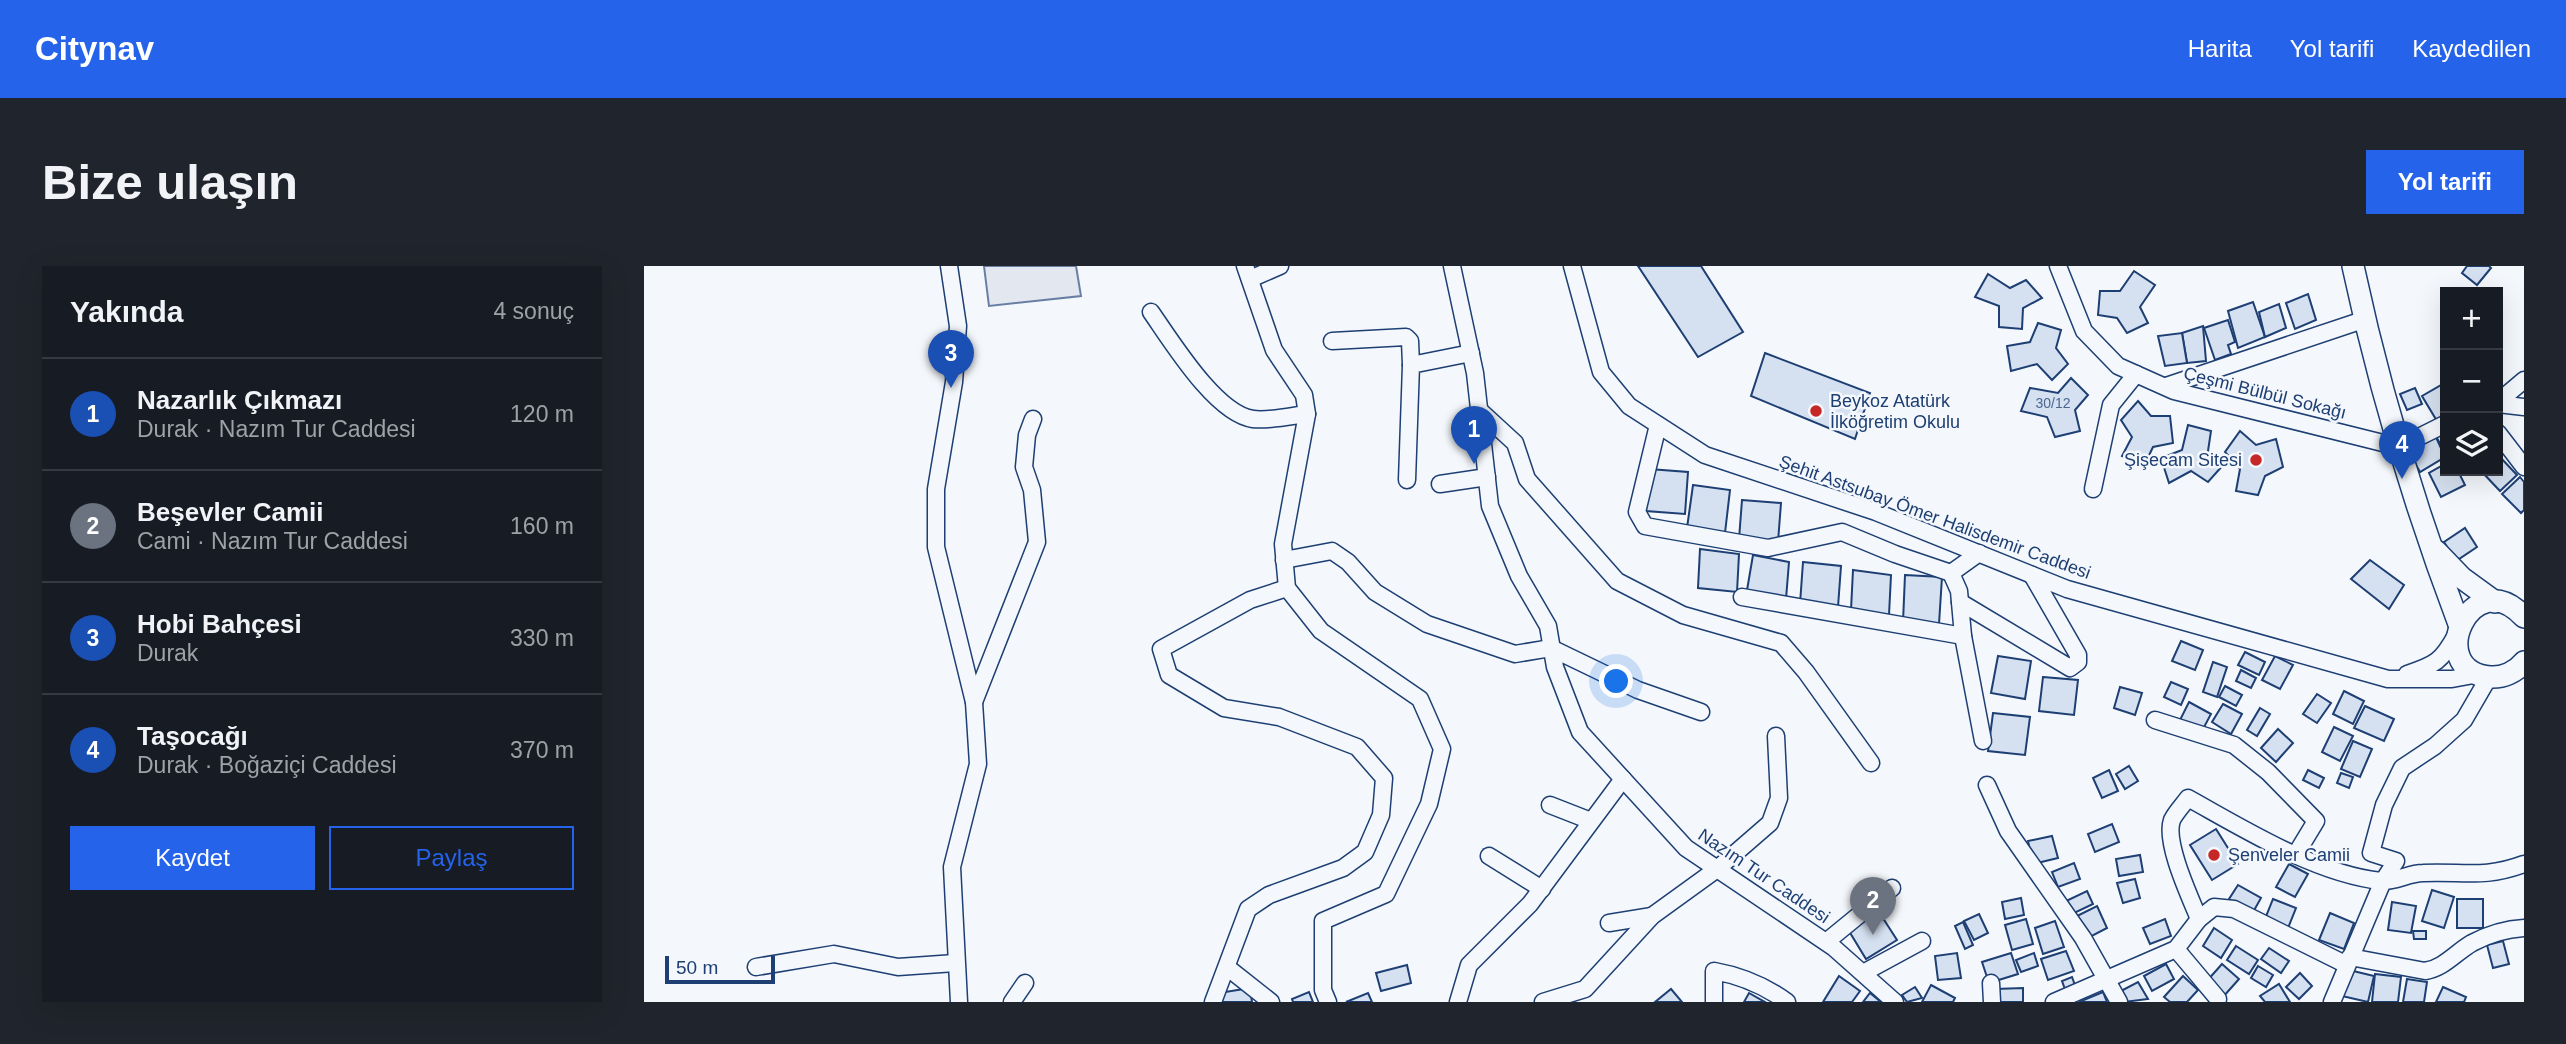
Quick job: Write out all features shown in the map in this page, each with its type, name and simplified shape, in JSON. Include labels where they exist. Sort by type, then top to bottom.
[{"type":"main road","points":[[2353,266],[2399,447],[2427,541],[2458,629],[2459,654],[2463,662],[2484,676],[2520,669]]},
{"type":"main road","points":[[2427,541],[2447,565],[2524,617]]},
{"type":"main road","points":[[2458,629],[2474,608],[2508,605]]},
{"type":"street","points":[[949,266],[958,327],[954,382],[936,488],[936,547],[974,702],[978,764],[952,867],[959,1002]]},
{"type":"street","points":[[1280,266],[1247,273],[1274,350],[1304,395],[1307,414],[1283,544],[1287,588],[1321,631],[1420,699],[1442,749],[1429,804],[1386,894],[1323,921],[1324,989],[1328,1002]]},
{"type":"street","name":"Nazım Tur Caddesi","points":[[1452,266],[1471,353],[1490,506],[1520,576],[1548,626],[1555,667],[1580,732],[1686,848],[1826,942],[1895,1002]]},
{"type":"street","name":"Şehit Astsubay Ömer Halisdemir Caddesi","points":[[1572,266],[1601,372],[1629,406],[1705,455],[1876,512],[2067,589],[2388,679],[2484,676]]},
{"type":"street","name":"Çeşmi Bülbül Sokağı","points":[[2058,266],[2084,331],[2118,366],[2174,391],[2399,447]]},
{"type":"street","points":[[1151,312],[1187,362],[1233,412],[1254,419],[1307,414]]},
{"type":"street","points":[[2165,386],[2366,319]]},
{"type":"street","points":[[1332,341],[1406,337],[1410,341],[1407,480]]},
{"type":"street","points":[[1411,365],[1471,353]]},
{"type":"street","points":[[2093,489],[2111,405],[2136,374]]},
{"type":"street","points":[[2503,399],[2524,380]]},
{"type":"street","points":[[2503,404],[2524,407]]},
{"type":"street","points":[[1479,410],[1515,443],[1527,479],[1617,581],[1684,615],[1781,643],[1806,672],[1871,764]]},
{"type":"street","points":[[974,702],[1037,542],[1032,490],[1024,467],[1027,435],[1033,419]]},
{"type":"street","points":[[1658,425],[1637,512],[1644,526],[1768,548],[1842,532],[1951,573]]},
{"type":"street","points":[[2399,447],[2440,426]]},
{"type":"street","points":[[2503,440],[2524,467]]},
{"type":"street","points":[[1440,484],[1487,477]]},
{"type":"street","points":[[1284,560],[1332,551],[1348,562],[1375,592],[1427,624],[1515,654],[1551,648],[1638,690],[1701,712]]},
{"type":"street","points":[[1951,573],[1979,553]]},
{"type":"street","points":[[1951,573],[1960,602],[1963,636],[1983,741]]},
{"type":"street","points":[[1960,602],[2070,668],[2078,662],[2078,655],[2032,575]]},
{"type":"street","points":[[1213,1002],[1248,909],[1281,890],[1343,867],[1365,852],[1381,815],[1384,778],[1357,747],[1279,717],[1224,708],[1169,675],[1161,649],[1250,600],[1287,588]]},
{"type":"street","points":[[1742,597],[1963,636]]},
{"type":"street","points":[[2388,679],[2429,667],[2444,657],[2458,629]]},
{"type":"street","points":[[2332,1002],[2383,881],[2396,861],[2371,853],[2385,805],[2402,768],[2435,746],[2463,720],[2484,676]]},
{"type":"street","points":[[2155,720],[2234,745],[2295,798],[2316,821],[2296,854]]},
{"type":"street","points":[[1543,1002],[1585,989],[1652,916],[1717,869],[1770,822],[1779,798],[1776,736]]},
{"type":"street","points":[[1458,1002],[1469,965],[1542,889],[1623,779]]},
{"type":"street","points":[[1987,785],[2008,831],[2083,938],[2119,1002]]},
{"type":"street","points":[[2199,919],[2184,884],[2170,832],[2173,819],[2188,798],[2296,854],[2340,871],[2383,881],[2420,873],[2497,874],[2524,864]]},
{"type":"street","points":[[1550,805],[1591,821]]},
{"type":"street","points":[[1489,856],[1542,889]]},
{"type":"street","points":[[1826,942],[1892,888]]},
{"type":"street","points":[[2054,1002],[2108,981],[2176,949],[2199,919],[2214,907],[2234,909],[2348,961],[2425,971],[2437,969],[2469,944],[2502,929],[2524,928]]},
{"type":"street","points":[[1609,923],[1652,916]]},
{"type":"street","points":[[1863,973],[1922,941]]},
{"type":"street","points":[[2176,949],[2218,999]]},
{"type":"street","points":[[756,967],[834,954],[898,967],[955,962]]},
{"type":"street","points":[[1228,968],[1271,1002]]},
{"type":"street","points":[[1714,1002],[1714,971],[1741,976],[1770,989],[1787,1002]]},
{"type":"street","points":[[1012,1002],[1025,982]]},
{"type":"street","points":[[1990,983],[1992,1002]]},
{"type":"shaded area","points":[[984,266],[1076,266],[1081,296],[989,306]]},
{"type":"building","points":[[1638,266],[1701,266],[1743,332],[1698,357]]},
{"type":"building","points":[[2467,266],[2491,268],[2477,285],[2462,273]]},
{"type":"building","points":[[2134,271],[2155,285],[2140,307],[2148,323],[2127,333],[2117,318],[2098,315],[2100,291],[2120,291]]},
{"type":"building","points":[[1988,274],[2010,288],[2026,280],[2042,298],[2023,308],[2022,329],[1999,327],[1999,306],[1975,297]]},
{"type":"building","points":[[2308,294],[2316,320],[2295,329],[2286,303]]},
{"type":"building","points":[[2253,302],[2265,337],[2238,348],[2228,311]]},
{"type":"building","points":[[2279,304],[2286,328],[2265,337],[2259,312]]},
{"type":"building","points":[[2228,320],[2235,342],[2228,345],[2231,354],[2215,360],[2204,328]]},
{"type":"building","points":[[2038,323],[2061,330],[2056,348],[2068,364],[2052,380],[2037,364],[2011,371],[2007,346],[2030,342]]},
{"type":"building","points":[[2203,326],[2206,361],[2187,363],[2182,333]]},
{"type":"building","points":[[2182,333],[2187,363],[2165,366],[2158,336]]},
{"type":"building","points":[[1765,353],[1870,393],[1855,439],[1751,396]]},
{"type":"building","points":[[2071,378],[2088,395],[2075,410],[2080,431],[2055,437],[2047,417],[2021,411],[2030,388],[2058,393]]},
{"type":"building","points":[[2440,386],[2440,419],[2437,421],[2422,396]]},
{"type":"building","points":[[2415,388],[2422,404],[2407,410],[2400,394]]},
{"type":"building","points":[[2138,401],[2151,416],[2170,416],[2173,443],[2153,447],[2144,466],[2122,456],[2132,437],[2121,420]]},
{"type":"building","points":[[2188,425],[2211,431],[2208,451],[2224,464],[2208,482],[2191,471],[2169,483],[2161,458],[2182,450]]},
{"type":"building","name":"Şişecam Sitesi","points":[[2240,431],[2256,445],[2276,439],[2283,467],[2265,476],[2258,495],[2236,491],[2240,469],[2225,452]]},
{"type":"building","points":[[2435,435],[2440,446],[2440,460],[2420,472],[2408,451]]},
{"type":"building","points":[[2503,460],[2517,475],[2500,491],[2486,476],[2503,476]]},
{"type":"building","points":[[2440,467],[2440,476],[2460,476],[2465,485],[2441,497],[2429,473]]},
{"type":"building","points":[[1649,469],[1688,472],[1685,514],[1646,511]]},
{"type":"building","points":[[2520,477],[2524,482],[2524,510],[2521,513],[2502,494]]},
{"type":"building","points":[[1693,485],[1730,490],[1725,533],[1687,528]]},
{"type":"building","points":[[1742,500],[1781,503],[1778,542],[1739,539]]},
{"type":"building","points":[[2465,528],[2477,547],[2456,561],[2444,542]]},
{"type":"building","points":[[1700,549],[1739,554],[1737,592],[1698,588]]},
{"type":"building","points":[[1753,555],[1789,562],[1786,599],[1746,596]]},
{"type":"building","points":[[2370,560],[2404,585],[2389,609],[2351,579]]},
{"type":"building","points":[[1803,562],[1841,566],[1838,607],[1800,604]]},
{"type":"building","points":[[1853,570],[1891,575],[1889,615],[1851,610]]},
{"type":"building","points":[[1905,575],[1942,577],[1939,624],[1903,622]]},
{"type":"building","points":[[2181,641],[2203,650],[2195,670],[2172,661]]},
{"type":"building","points":[[2245,652],[2265,662],[2259,675],[2238,665]]},
{"type":"building","points":[[1998,656],[2031,661],[2025,699],[1991,693]]},
{"type":"building","points":[[2275,656],[2293,665],[2280,689],[2262,680]]},
{"type":"building","points":[[2213,662],[2227,667],[2217,697],[2203,692]]},
{"type":"building","points":[[2241,670],[2256,678],[2251,688],[2236,681]]},
{"type":"building","points":[[2043,677],[2078,680],[2074,715],[2039,711]]},
{"type":"building","points":[[2171,682],[2188,689],[2181,705],[2164,697]]},
{"type":"building","points":[[2225,686],[2242,695],[2236,706],[2219,697]]},
{"type":"building","points":[[2120,687],[2142,693],[2135,715],[2114,708]]},
{"type":"building","points":[[2344,691],[2364,701],[2353,724],[2333,714]]},
{"type":"building","points":[[2317,694],[2331,703],[2317,723],[2303,714]]},
{"type":"building","points":[[2189,702],[2211,714],[2202,731],[2180,720]]},
{"type":"building","points":[[2223,704],[2242,714],[2231,734],[2212,722]]},
{"type":"building","points":[[2365,706],[2394,719],[2384,741],[2354,728]]},
{"type":"building","points":[[2260,708],[2270,714],[2257,736],[2247,730]]},
{"type":"building","points":[[1993,713],[2030,717],[2025,755],[1988,751]]},
{"type":"building","points":[[2334,727],[2353,736],[2340,761],[2322,752]]},
{"type":"building","points":[[2278,729],[2293,743],[2276,762],[2261,748]]},
{"type":"building","points":[[2353,741],[2372,749],[2360,777],[2341,769]]},
{"type":"building","points":[[2129,766],[2138,781],[2125,789],[2116,774]]},
{"type":"building","points":[[2109,770],[2118,791],[2102,798],[2093,778]]},
{"type":"building","points":[[2308,770],[2324,778],[2319,788],[2303,780]]},
{"type":"building","points":[[2341,773],[2353,777],[2349,788],[2337,783]]},
{"type":"building","points":[[2112,824],[2119,842],[2095,852],[2088,834]]},
{"type":"building","name":"Şenveler Camii","points":[[2216,829],[2238,864],[2212,880],[2190,845]]},
{"type":"building","points":[[2052,836],[2058,858],[2033,864],[2028,841]]},
{"type":"building","points":[[2140,855],[2143,872],[2119,876],[2116,859]]},
{"type":"building","points":[[2074,863],[2080,879],[2058,887],[2052,872]]},
{"type":"building","points":[[2289,864],[2308,874],[2295,897],[2276,887]]},
{"type":"building","points":[[2135,879],[2140,898],[2123,903],[2117,883]]},
{"type":"building","points":[[2238,885],[2261,898],[2252,914],[2229,899]]},
{"type":"building","points":[[2432,890],[2454,897],[2444,928],[2422,921]]},
{"type":"building","points":[[2087,891],[2093,904],[2070,915],[2064,902]]},
{"type":"building","points":[[2021,898],[2024,915],[2005,919],[2002,902]]},
{"type":"building","points":[[2273,899],[2296,908],[2288,928],[2265,919]]},
{"type":"building","points":[[2457,899],[2483,899],[2483,928],[2457,928]]},
{"type":"building","points":[[2392,902],[2416,906],[2411,933],[2388,930]]},
{"type":"building","points":[[2097,906],[2107,928],[2086,939],[2075,917]]},
{"type":"building","points":[[1879,912],[1897,940],[1866,959],[1849,931]]},
{"type":"building","points":[[2330,913],[2354,923],[2344,949],[2319,940]]},
{"type":"building","points":[[1979,914],[1988,933],[1974,940],[1964,921]]},
{"type":"building","points":[[2026,919],[2033,944],[2012,950],[2005,925]]},
{"type":"building","points":[[2165,919],[2171,936],[2150,944],[2143,928]]},
{"type":"building","points":[[2055,921],[2064,947],[2043,954],[2035,928]]},
{"type":"building","points":[[1963,922],[1973,945],[1965,949],[1955,926]]},
{"type":"building","points":[[2214,928],[2232,940],[2221,958],[2203,946]]},
{"type":"building","points":[[2413,931],[2426,931],[2426,939],[2414,939]]},
{"type":"building","points":[[2503,941],[2509,964],[2493,968],[2487,945]]},
{"type":"building","points":[[2236,946],[2258,960],[2249,974],[2227,960]]},
{"type":"building","points":[[2269,948],[2289,961],[2281,973],[2261,959]]},
{"type":"building","points":[[2066,951],[2074,971],[2048,980],[2041,959]]},
{"type":"building","points":[[1957,953],[1961,978],[1938,980],[1935,956]]},
{"type":"building","points":[[2011,953],[2018,974],[1989,983],[1982,962]]},
{"type":"building","points":[[2034,953],[2038,966],[2021,972],[2016,960]]},
{"type":"building","points":[[2166,964],[2174,979],[2152,991],[2144,976]]},
{"type":"building","points":[[2222,964],[2239,979],[2223,997],[2206,982]]},
{"type":"building","points":[[1407,965],[1411,983],[1381,991],[1376,973]]},
{"type":"building","points":[[2258,966],[2273,975],[2266,987],[2251,978]]},
{"type":"building","points":[[2349,970],[2374,976],[2368,1002],[2342,996]]},
{"type":"building","points":[[2300,973],[2312,986],[2299,999],[2286,987]]},
{"type":"building","points":[[2375,974],[2401,977],[2398,1002],[2372,1002]]},
{"type":"building","points":[[1839,976],[1860,991],[1852,1002],[1823,1002]]},
{"type":"building","points":[[2183,976],[2198,990],[2187,1002],[2170,1002],[2164,997]]},
{"type":"building","points":[[2072,977],[2076,988],[2066,992],[2062,981]]},
{"type":"building","points":[[2407,979],[2427,982],[2424,1002],[2403,1002]]},
{"type":"building","points":[[2138,982],[2148,999],[2124,1002],[2119,992]]},
{"type":"building","points":[[2279,984],[2290,1002],[2265,1002],[2260,996]]},
{"type":"building","points":[[1931,985],[1955,998],[1953,1002],[1922,1002]]},
{"type":"building","points":[[1915,987],[1922,998],[1907,1002],[1902,995]]},
{"type":"building","points":[[2443,987],[2466,997],[2464,1002],[2436,1002]]},
{"type":"building","points":[[1250,988],[1252,1002],[1220,1002],[1219,993]]},
{"type":"building","points":[[2023,988],[2023,1002],[1995,1002],[1995,989]]},
{"type":"building","points":[[1671,989],[1682,1002],[1655,1002]]},
{"type":"building","points":[[1309,992],[1313,1002],[1293,1002],[1292,999]]},
{"type":"building","points":[[2103,992],[2107,1002],[2079,1002]]},
{"type":"building","points":[[1368,993],[1372,1002],[1346,1002]]},
{"type":"building","points":[[1749,993],[1765,1002],[1744,1002]]},
{"type":"building","points":[[1870,993],[1881,1002],[1863,1002]]},
{"type":"place","name":"Hobi Bahçesi","points":[[951,388]]},
{"type":"place","name":"Beykoz Atatürk İlköğretim Okulu","points":[[1816,411]]},
{"type":"place","name":"Şişecam Sitesi","points":[[2256,460]]},
{"type":"place","name":"Nazarlık Çıkmazı","points":[[1474,464]]},
{"type":"place","name":"Taşocağı","points":[[2402,479]]},
{"type":"place","name":"Şenveler Camii","points":[[2214,855]]},
{"type":"place","name":"Beşevler Camii","points":[[1873,935]]}]
